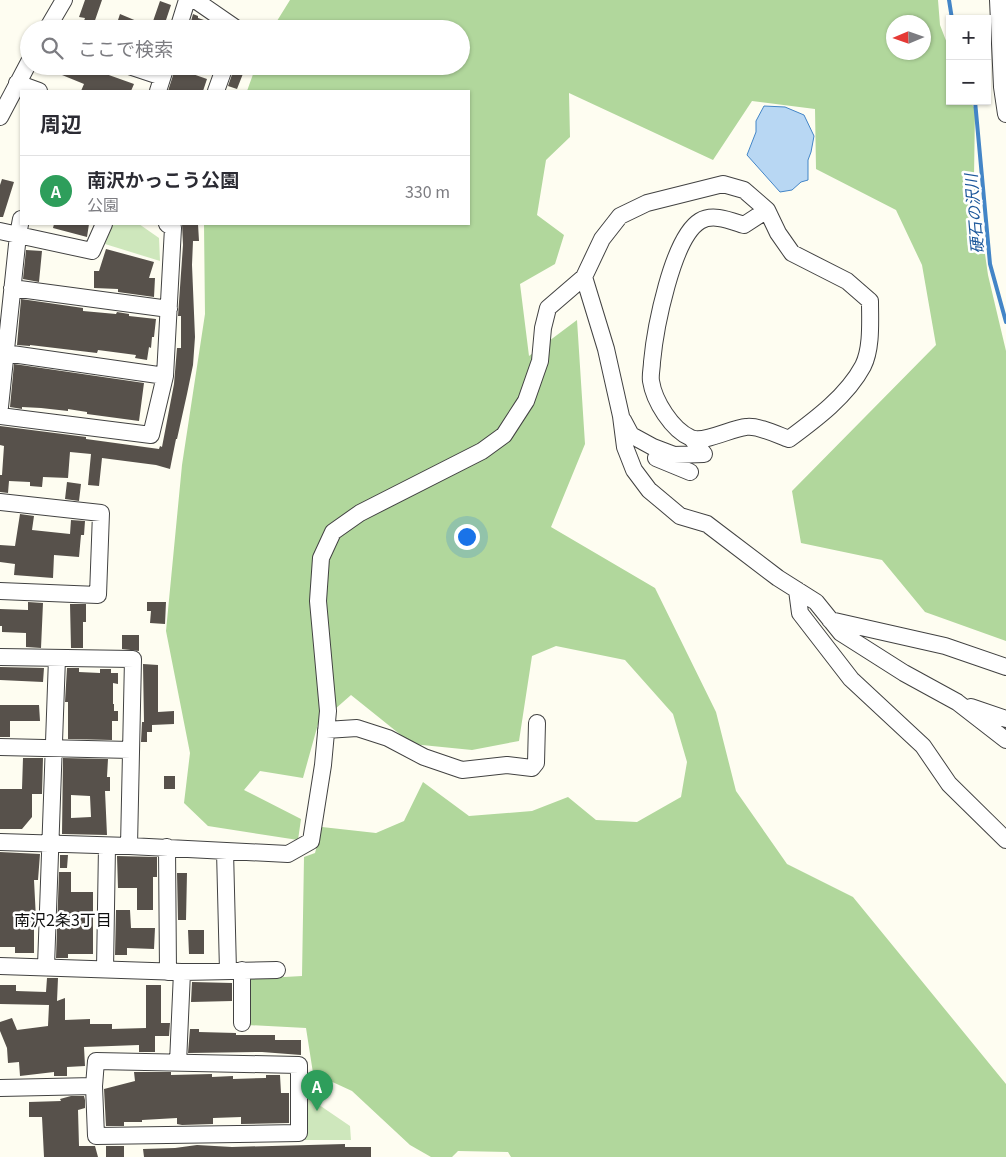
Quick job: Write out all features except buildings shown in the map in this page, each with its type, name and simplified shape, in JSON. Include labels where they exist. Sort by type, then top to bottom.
[{"type":"street","points":[[52,20],[64,0]]},
{"type":"street","points":[[181,20],[187,0]]},
{"type":"street","points":[[195,0],[224,20]]},
{"type":"street","points":[[998,0],[1006,114]]},
{"type":"street","points":[[0,117],[22,75]]},
{"type":"street","points":[[216,90],[221,75]]},
{"type":"street","points":[[18,83],[36,90]]},
{"type":"street","points":[[0,842],[288,854],[311,841],[323,764],[328,711],[318,601],[321,558],[333,532],[360,513],[482,450],[504,435],[526,402],[540,362],[543,328],[548,308],[584,277],[602,239],[620,216],[646,203],[723,184],[744,190],[767,210],[778,233],[792,253],[847,281],[870,301],[870,335],[864,365],[845,392],[811,423],[789,439],[747,426],[702,439],[692,439]]},
{"type":"street","points":[[621,416],[630,435],[645,442],[674,455],[704,454],[692,439],[672,425],[657,398],[651,380],[654,342],[662,301],[673,263],[686,236],[700,220],[718,217],[744,224],[767,210]]},
{"type":"street","points":[[0,231],[19,227],[92,252],[104,225]]},
{"type":"street","points":[[0,416],[151,435],[165,376],[174,228],[169,225]]},
{"type":"street","points":[[0,407],[19,227]]},
{"type":"street","points":[[584,277],[606,349],[621,416],[625,447],[634,470],[650,490],[680,516],[707,524],[778,578],[816,602],[841,633],[904,673],[957,702],[1006,740]]},
{"type":"street","points":[[12,288],[169,309]]},
{"type":"street","points":[[5,353],[165,376]]},
{"type":"street","points":[[645,442],[651,456],[690,472]]},
{"type":"street","points":[[0,502],[101,513],[98,595],[0,591]]},
{"type":"street","points":[[797,590],[800,613],[851,679],[923,746],[949,784],[1006,840]]},
{"type":"street","points":[[830,620],[945,646],[1006,667]]},
{"type":"street","points":[[0,657],[133,659],[129,846]]},
{"type":"street","points":[[46,966],[57,658]]},
{"type":"street","points":[[957,702],[1006,719]]},
{"type":"street","points":[[326,730],[358,728],[388,738],[424,757],[462,770],[507,765],[532,768],[536,763],[537,723]]},
{"type":"street","points":[[0,747],[130,750]]},
{"type":"street","points":[[105,969],[107,846]]},
{"type":"street","points":[[167,848],[175,972],[178,1063]]},
{"type":"street","points":[[225,851],[235,971],[242,1023]]},
{"type":"street","points":[[0,966],[46,966],[175,972],[277,970]]},
{"type":"street","points":[[96,1061],[299,1065],[299,1133],[96,1136],[94,1086],[96,1061]]},
{"type":"street","points":[[0,1088],[94,1086]]},
{"type":"green space","points":[[290,0],[938,0],[940,25],[946,41],[946,105],[972,105],[975,109],[974,177],[988,275],[1006,351],[1006,641],[925,612],[882,560],[801,543],[792,491],[936,345],[922,265],[896,210],[816,169],[815,109],[752,101],[713,160],[569,93],[570,137],[546,160],[537,215],[564,235],[555,264],[520,284],[529,356],[577,320],[585,444],[551,527],[655,588],[716,712],[736,791],[787,864],[853,897],[1006,1084],[1006,1157],[511,1157],[508,1152],[458,1151],[452,1157],[431,1157],[410,1145],[352,1091],[313,1073],[306,1028],[247,1025],[248,979],[302,976],[304,857],[315,853],[322,827],[376,833],[404,821],[423,782],[469,816],[532,811],[568,797],[596,820],[637,822],[681,797],[687,762],[673,714],[625,660],[556,646],[532,656],[519,741],[472,750],[412,744],[351,695],[318,724],[303,778],[260,771],[244,790],[301,819],[298,840],[208,826],[184,803],[190,753],[166,631],[182,465],[205,314],[204,225],[470,225],[470,90],[247,90],[253,75],[470,75],[470,20],[278,20]]},
{"type":"green space","points":[[113,225],[140,225],[159,238],[160,261],[105,244]]},
{"type":"green space","points":[[306,1096],[350,1126],[351,1140],[305,1140]]},
{"type":"water","points":[[764,106],[785,107],[804,115],[814,136],[808,160],[808,180],[801,182],[792,190],[780,192],[747,155],[756,132],[756,121]]},
{"type":"waterway","name":"硬石の沢川","points":[[949,0],[951,15]]},
{"type":"waterway","name":"硬石の沢川","points":[[975,105],[990,264],[1006,322]]},
{"type":"place","name":"南沢かっこう公園","points":[[317,1111]]},
{"type":"district","name":"南沢2条3丁目","points":[[63,919]]}]
